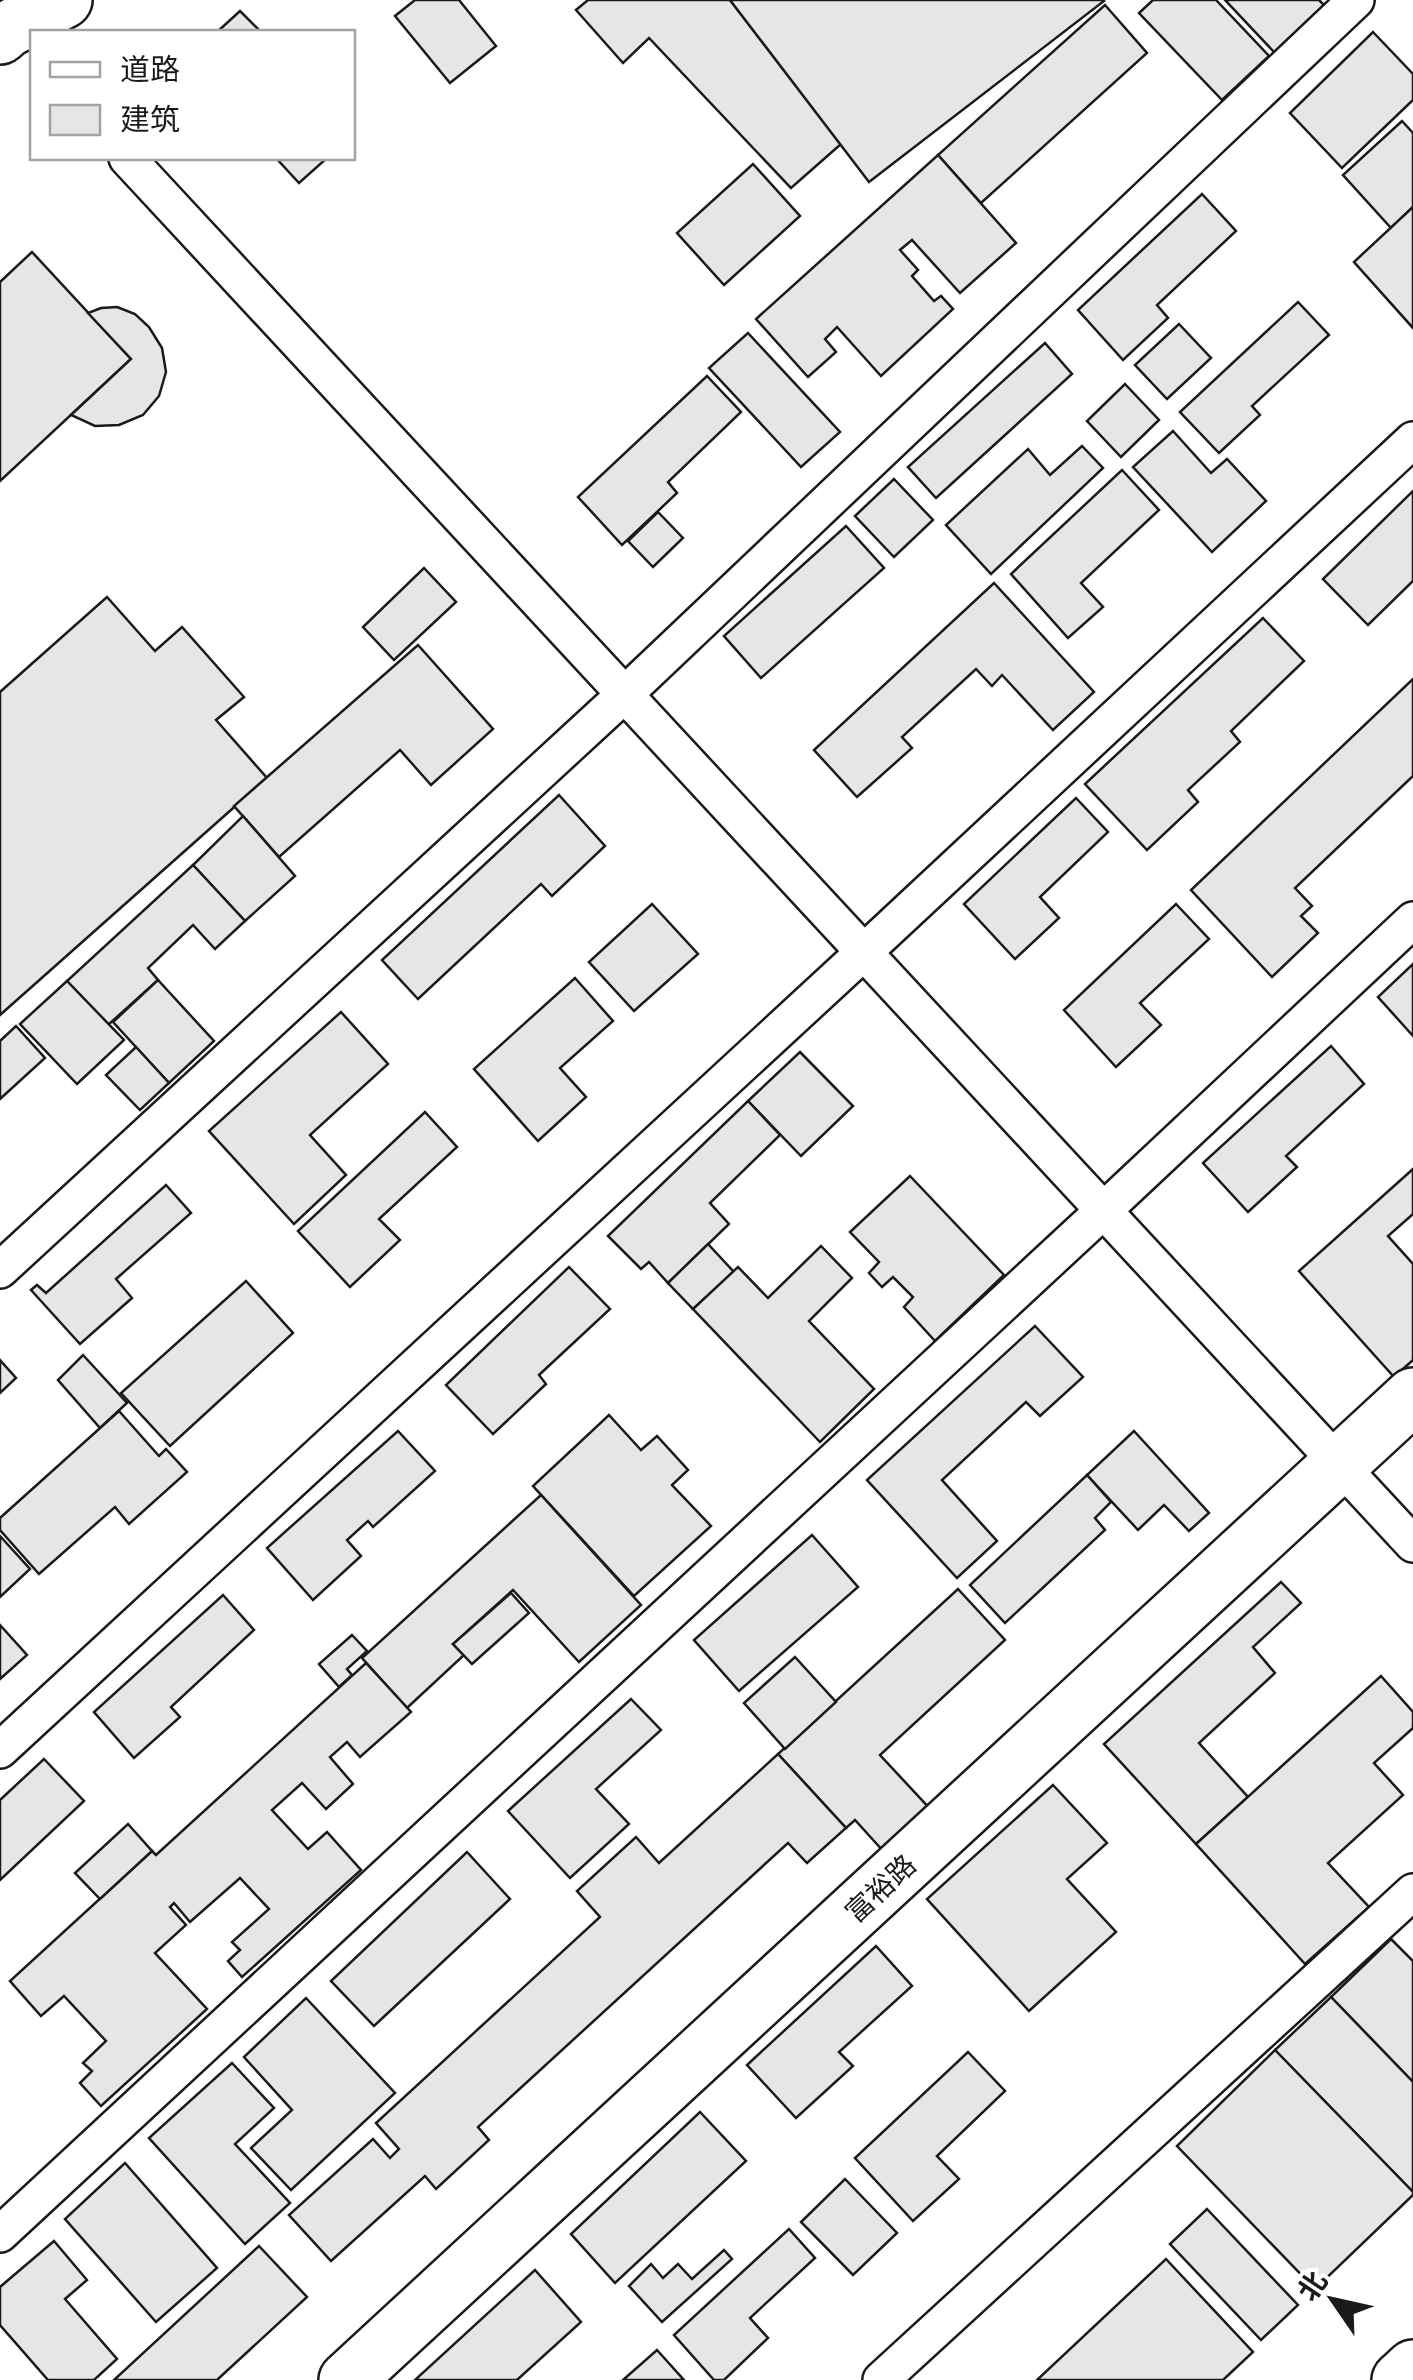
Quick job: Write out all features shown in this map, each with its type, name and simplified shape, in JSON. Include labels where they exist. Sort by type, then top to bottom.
[{"type":"street","points":[[13,40],[64,0]]},
{"type":"street","name":"富裕路","points":[[347,2380],[1413,1396]]},
{"type":"street","points":[[1400,2380],[1413,2368]]},
{"type":"lane","points":[[0,1270],[625,694],[1356,0]]},
{"type":"lane","points":[[129,160],[1413,1544]]},
{"type":"lane","points":[[0,1750],[1413,440]]},
{"type":"lane","points":[[0,2234],[1413,920]]},
{"type":"lane","points":[[881,2380],[1413,1892]]},
{"type":"building","points":[[415,0],[459,0],[496,46],[450,83],[395,16]]},
{"type":"building","points":[[588,0],[730,0],[841,144],[791,188],[649,38],[623,63],[576,10]]},
{"type":"building","points":[[730,0],[1103,0],[1104,1],[869,182]]},
{"type":"building","points":[[1153,0],[1216,0],[1269,56],[1222,100],[1139,13]]},
{"type":"building","points":[[1225,0],[1319,0],[1325,6],[1275,53]]},
{"type":"building","points":[[1105,5],[1147,53],[981,203],[938,155]]},
{"type":"building","points":[[240,11],[259,30],[219,30]]},
{"type":"building","points":[[1373,32],[1413,74],[1413,100],[1342,168],[1290,113]]},
{"type":"building","points":[[1402,121],[1413,133],[1413,207],[1391,228],[1343,175]]},
{"type":"building","points":[[938,155],[1016,243],[960,293],[912,240],[900,250],[918,270],[912,276],[934,301],[941,296],[953,309],[881,376],[837,327],[825,339],[836,352],[808,377],[756,319]]},
{"type":"building","points":[[278,160],[325,160],[299,183]]},
{"type":"building","points":[[753,164],[800,216],[724,285],[677,233]]},
{"type":"building","points":[[1202,194],[1236,231],[1157,305],[1168,318],[1123,360],[1078,310]]},
{"type":"building","points":[[1413,207],[1413,328],[1354,262]]},
{"type":"building","points":[[32,252],[131,359],[0,481],[0,282]]},
{"type":"building","points":[[1298,302],[1329,335],[1252,406],[1260,415],[1219,453],[1180,412]]},
{"type":"building","points":[[117,307],[135,314],[149,327],[162,348],[166,372],[159,396],[143,415],[119,425],[95,426],[71,415],[131,359],[88,313]]},
{"type":"building","points":[[1179,324],[1211,358],[1167,399],[1135,365]]},
{"type":"building","points":[[748,333],[840,432],[801,467],[709,368]]},
{"type":"building","points":[[1045,343],[1072,374],[936,498],[908,467]]},
{"type":"building","points":[[707,376],[741,412],[668,482],[677,493],[622,545],[578,497]]},
{"type":"building","points":[[1125,384],[1159,420],[1121,457],[1087,421]]},
{"type":"building","points":[[1173,431],[1211,473],[1227,459],[1266,501],[1212,552],[1133,467]]},
{"type":"building","points":[[1082,446],[1103,468],[991,574],[946,525],[1028,449],[1050,475]]},
{"type":"building","points":[[1122,470],[1159,510],[1081,583],[1103,607],[1068,638],[1011,574]]},
{"type":"building","points":[[894,479],[933,520],[894,557],[855,516]]},
{"type":"building","points":[[1413,491],[1413,581],[1368,625],[1323,579]]},
{"type":"building","points":[[658,512],[683,538],[653,567],[628,541]]},
{"type":"building","points":[[846,526],[884,568],[761,678],[724,636]]},
{"type":"building","points":[[424,568],[456,602],[394,660],[363,627]]},
{"type":"building","points":[[994,583],[1094,692],[1053,730],[1002,675],[992,686],[976,669],[902,737],[912,748],[857,797],[814,750]]},
{"type":"building","points":[[107,597],[155,651],[182,627],[244,697],[216,720],[267,778],[0,1015],[0,692]]},
{"type":"building","points":[[1263,618],[1304,661],[1231,731],[1240,742],[1188,790],[1198,802],[1147,850],[1085,784]]},
{"type":"building","points":[[418,645],[493,729],[431,785],[400,750],[279,857],[234,806]]},
{"type":"building","points":[[1413,679],[1413,776],[1295,888],[1312,906],[1301,916],[1318,933],[1272,977],[1191,890]]},
{"type":"building","points":[[559,795],[605,846],[552,896],[541,884],[418,999],[382,960]]},
{"type":"building","points":[[1076,798],[1108,832],[1040,897],[1059,918],[1015,959],[964,904]]},
{"type":"building","points":[[243,816],[295,876],[245,921],[193,865]]},
{"type":"building","points":[[193,865],[245,921],[215,949],[193,925],[148,968],[158,980],[108,1025],[67,981]]},
{"type":"building","points":[[652,904],[698,954],[634,1011],[589,962]]},
{"type":"building","points":[[1176,904],[1209,939],[1140,1003],[1161,1025],[1116,1067],[1064,1010]]},
{"type":"building","points":[[1413,964],[1413,1036],[1378,997]]},
{"type":"building","points":[[575,978],[613,1021],[560,1068],[586,1097],[538,1141],[474,1069]]},
{"type":"building","points":[[158,980],[214,1041],[169,1083],[113,1022]]},
{"type":"building","points":[[67,981],[124,1040],[77,1084],[20,1024]]},
{"type":"building","points":[[341,1012],[388,1064],[310,1135],[346,1175],[294,1224],[209,1131]]},
{"type":"building","points":[[16,1026],[45,1058],[0,1099],[0,1041]]},
{"type":"building","points":[[1331,1046],[1364,1084],[1286,1156],[1297,1167],[1248,1212],[1203,1163]]},
{"type":"building","points":[[136,1047],[169,1083],[140,1110],[106,1075]]},
{"type":"building","points":[[800,1052],[853,1106],[801,1156],[748,1101]]},
{"type":"building","points":[[748,1101],[780,1135],[710,1203],[729,1224],[668,1283],[649,1262],[641,1269],[608,1236]]},
{"type":"building","points":[[425,1112],[457,1147],[379,1219],[400,1240],[350,1287],[298,1231]]},
{"type":"building","points":[[1413,1169],[1413,1214],[1388,1236],[1413,1264],[1413,1360],[1394,1377],[1299,1271]]},
{"type":"building","points":[[910,1176],[1004,1275],[935,1341],[904,1307],[913,1297],[893,1277],[882,1287],[869,1273],[879,1262],[850,1232]]},
{"type":"building","points":[[166,1185],[191,1213],[116,1279],[132,1298],[80,1344],[31,1290],[37,1285],[46,1293]]},
{"type":"building","points":[[708,1244],[734,1272],[693,1309],[668,1283]]},
{"type":"building","points":[[821,1246],[852,1278],[809,1321],[874,1389],[820,1442],[693,1309],[738,1267],[768,1298]]},
{"type":"building","points":[[569,1267],[610,1309],[539,1375],[546,1384],[493,1434],[446,1385]]},
{"type":"building","points":[[246,1281],[293,1333],[170,1446],[121,1393]]},
{"type":"building","points":[[1035,1326],[1083,1377],[1040,1416],[1026,1402],[942,1480],[997,1541],[957,1578],[867,1480]]},
{"type":"building","points":[[83,1355],[127,1403],[100,1428],[58,1380]]},
{"type":"building","points":[[0,1360],[16,1378],[0,1393]]},
{"type":"building","points":[[119,1411],[159,1456],[166,1449],[187,1472],[129,1524],[115,1507],[39,1574],[0,1530],[0,1518]]},
{"type":"building","points":[[609,1415],[641,1450],[657,1436],[688,1470],[672,1485],[711,1526],[634,1596],[533,1486]]},
{"type":"building","points":[[398,1431],[435,1471],[373,1527],[368,1521],[347,1540],[361,1556],[313,1600],[267,1548]]},
{"type":"building","points":[[1134,1431],[1209,1513],[1189,1531],[1164,1505],[1138,1530],[1087,1475]]},
{"type":"building","points":[[1087,1475],[1111,1502],[1095,1518],[1105,1530],[1005,1623],[970,1585]]},
{"type":"building","points":[[541,1495],[641,1605],[579,1662],[513,1590],[453,1644],[464,1655],[407,1708],[362,1658]]},
{"type":"building","points":[[812,1535],[858,1587],[739,1691],[694,1640]]},
{"type":"building","points":[[0,1536],[30,1569],[0,1597]]},
{"type":"building","points":[[1281,1582],[1301,1603],[1253,1647],[1275,1673],[1199,1743],[1248,1797],[1196,1844],[1104,1744]]},
{"type":"building","points":[[958,1589],[1005,1640],[880,1755],[932,1811],[885,1853],[855,1820],[846,1828],[778,1754]]},
{"type":"building","points":[[511,1593],[529,1613],[472,1664],[453,1644]]},
{"type":"building","points":[[223,1595],[254,1630],[171,1707],[180,1717],[134,1758],[94,1712]]},
{"type":"building","points":[[0,1625],[27,1655],[0,1679]]},
{"type":"building","points":[[352,1635],[367,1651],[347,1669],[352,1675],[339,1687],[319,1664]]},
{"type":"building","points":[[795,1657],[836,1702],[785,1749],[744,1703]]},
{"type":"building","points":[[366,1663],[411,1712],[360,1757],[347,1742],[330,1757],[353,1784],[326,1809],[302,1783],[272,1810],[308,1849],[327,1832],[361,1870],[242,1977],[228,1961],[240,1950],[232,1942],[269,1909],[240,1878],[190,1922],[174,1903],[170,1907],[186,1925],[155,1953],[207,2009],[101,2106],[80,2083],[92,2071],[83,2063],[106,2041],[64,1996],[41,2016],[10,1981],[152,1851],[156,1855]]},
{"type":"building","points":[[1381,1676],[1413,1712],[1413,1728],[1374,1763],[1403,1795],[1328,1863],[1369,1907],[1305,1964],[1196,1844]]},
{"type":"building","points":[[631,1699],[661,1730],[596,1789],[629,1824],[570,1878],[508,1811]]},
{"type":"building","points":[[778,1754],[846,1828],[807,1863],[788,1843],[478,2127],[489,2140],[436,2189],[425,2176],[331,2261],[289,2215],[373,2139],[390,2158],[399,2149],[376,2123],[600,1917],[577,1891],[636,1837],[659,1863]]},
{"type":"building","points":[[44,1759],[84,1801],[0,1880],[0,1800]]},
{"type":"building","points":[[1053,1785],[1107,1843],[1067,1879],[1116,1932],[1029,2011],[927,1899]]},
{"type":"building","points":[[128,1824],[152,1851],[100,1899],[75,1873]]},
{"type":"building","points":[[467,1852],[510,1899],[374,2026],[331,1981]]},
{"type":"building","points":[[1391,1939],[1413,1961],[1413,2082],[1331,1997]]},
{"type":"building","points":[[876,1946],[912,1986],[839,2052],[853,2066],[796,2118],[747,2065]]},
{"type":"building","points":[[1331,1997],[1413,2082],[1413,2192],[1275,2050]]},
{"type":"building","points":[[306,1998],[395,2093],[291,2190],[251,2148],[292,2110],[244,2057]]},
{"type":"building","points":[[1275,2050],[1413,2192],[1315,2289],[1177,2146]]},
{"type":"building","points":[[968,2052],[1005,2091],[937,2156],[959,2179],[913,2221],[855,2158]]},
{"type":"building","points":[[232,2063],[274,2108],[235,2144],[290,2203],[245,2244],[149,2138]]},
{"type":"building","points":[[700,2112],[746,2161],[615,2283],[571,2234]]},
{"type":"building","points":[[125,2163],[217,2268],[156,2322],[65,2219]]},
{"type":"building","points":[[845,2179],[897,2233],[853,2275],[801,2222]]},
{"type":"building","points":[[1207,2209],[1298,2305],[1261,2340],[1170,2244]]},
{"type":"building","points":[[789,2229],[815,2258],[750,2318],[768,2338],[724,2380],[714,2380],[674,2335]]},
{"type":"building","points":[[54,2241],[87,2280],[65,2299],[117,2359],[94,2380],[48,2380],[0,2325],[0,2287]]},
{"type":"building","points":[[259,2246],[307,2297],[217,2380],[114,2380]]},
{"type":"building","points":[[724,2250],[732,2259],[662,2322],[629,2286],[651,2264],[663,2278],[678,2264],[692,2279]]},
{"type":"building","points":[[1166,2259],[1253,2352],[1223,2380],[1037,2380]]},
{"type":"building","points":[[535,2270],[581,2322],[517,2380],[415,2380]]},
{"type":"building","points":[[657,2350],[684,2380],[623,2380]]}]
